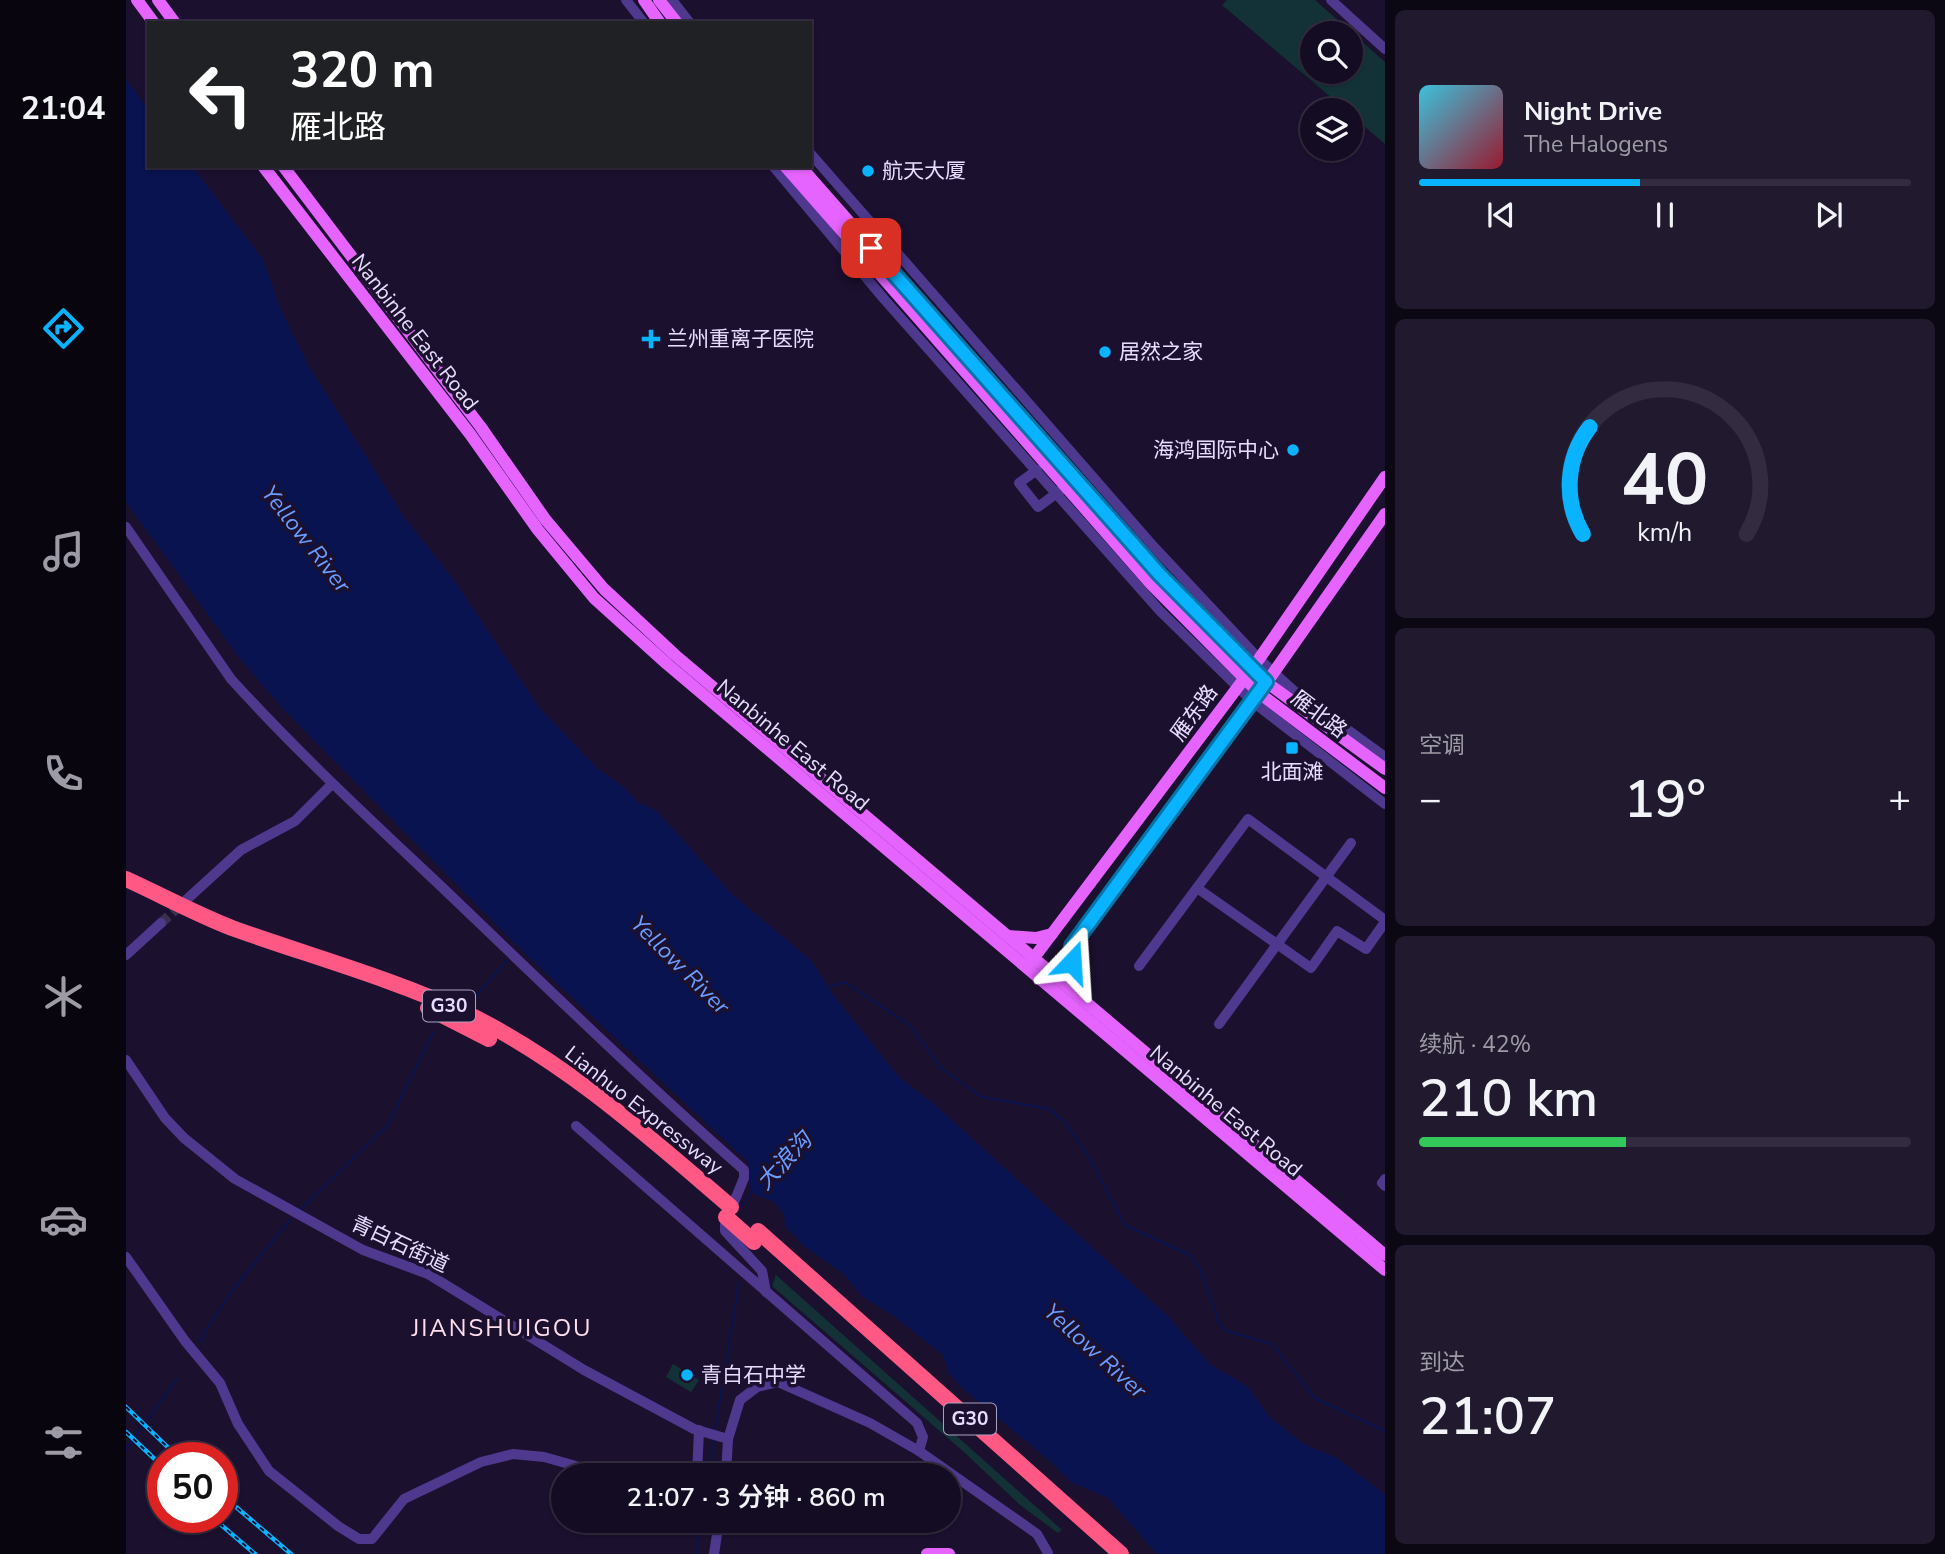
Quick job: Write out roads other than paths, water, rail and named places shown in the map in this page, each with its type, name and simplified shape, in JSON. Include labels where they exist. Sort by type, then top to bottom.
[{"type":"highway","name":"Lianhuo Expressway","points":[[126,879],[229,926],[405,988],[467,1014],[548,1061],[635,1124],[728,1212]]},
{"type":"highway","name":"Lianhuo Expressway","points":[[126,890],[224,935],[421,1005],[475,1031],[565,1083],[728,1212],[1121,1554]]},
{"type":"highway","name":"Lianhuo Expressway","points":[[756,1236],[1105,1554]]},
{"type":"main road","points":[[137,0],[153,21]]},
{"type":"main road","points":[[158,0],[174,21]]},
{"type":"main road","points":[[644,0],[659,21]]},
{"type":"main road","points":[[659,0],[675,21]]},
{"type":"main road","name":"Nanbinhe East Road","points":[[265,168],[470,434],[538,530],[594,598],[667,664],[794,762],[1008,936],[1031,962]]},
{"type":"main road","name":"Nanbinhe East Road","points":[[285,168],[480,426],[545,519],[604,589],[794,762],[1049,977],[1385,1270]]},
{"type":"main road","name":"雁北路","points":[[787,168],[1062,489],[1151,584],[1263,688],[1385,788]]},
{"type":"main road","name":"雁北路","points":[[802,168],[1248,673]]},
{"type":"main road","name":"雁东路","points":[[1031,962],[1248,673],[1385,477]]},
{"type":"main road","name":"雁东路","points":[[1049,977],[1263,688],[1385,514]]},
{"type":"main road","name":"雁北路","points":[[1263,688],[1385,769]]},
{"type":"main road","points":[[1008,936],[1036,938],[1052,934]]},
{"type":"main road","points":[[1072,946],[1072,962],[1082,998]]},
{"type":"main road","name":"Nanbinhe East Road","points":[[1049,977],[1082,998],[1385,1255]]},
{"type":"main road","points":[[927,1554],[948,1554]]},
{"type":"street","points":[[626,0],[642,21]]},
{"type":"street","points":[[671,0],[688,21]]},
{"type":"street","points":[[1331,0],[1385,49]]},
{"type":"street","points":[[812,155],[1154,547],[1248,673],[1385,804]]},
{"type":"street","points":[[775,168],[884,299],[1037,470],[1062,489],[1038,507],[1019,483],[1037,470]]},
{"type":"street","points":[[126,527],[231,679],[332,784],[635,1073],[744,1170],[744,1178],[725,1231],[762,1271],[762,1288]]},
{"type":"street","points":[[1263,688],[1385,757]]},
{"type":"street","points":[[185,901],[242,850],[295,821],[332,784]]},
{"type":"street","points":[[1139,966],[1248,819],[1385,921],[1366,949],[1337,931],[1311,968],[1197,888]]},
{"type":"street","points":[[1219,1024],[1351,843]]},
{"type":"street","points":[[126,955],[160,923]]},
{"type":"street","name":"青白石街道","points":[[126,1060],[165,1118],[184,1138],[234,1179],[363,1250],[428,1274],[584,1370],[702,1431],[725,1438]]},
{"type":"street","points":[[576,1126],[917,1423],[923,1437],[919,1451]]},
{"type":"street","points":[[126,1257],[185,1341],[220,1383],[237,1424],[269,1471],[298,1491],[320,1513],[359,1539],[372,1539],[397,1505],[411,1495],[481,1462],[513,1454],[544,1457],[565,1463]]},
{"type":"street","points":[[726,1463],[725,1438],[740,1400],[757,1387],[778,1382],[870,1423],[919,1451],[1037,1534],[1048,1553]]},
{"type":"street","points":[[698,1463],[702,1431]]},
{"type":"street","points":[[714,1554],[717,1533]]},
{"type":"water","name":"Yellow River","points":[[126,79],[147,107],[147,168],[194,168],[262,258],[283,314],[309,366],[405,518],[454,580],[539,707],[597,768],[624,787],[639,803],[656,810],[732,894],[812,961],[832,993],[900,1078],[933,1103],[1167,1315],[1210,1364],[1247,1386],[1270,1417],[1304,1444],[1337,1458],[1385,1494],[1385,1554],[1157,1554],[1108,1498],[1071,1482],[961,1387],[949,1373],[943,1355],[894,1316],[862,1296],[844,1274],[803,1245],[785,1226],[784,1214],[774,1202],[751,1192],[748,1162],[519,948],[286,712],[240,659],[126,502]]},
{"type":"waterway","points":[[469,1003],[508,960]]},
{"type":"waterway","points":[[829,987],[845,982],[911,1026],[941,1068],[982,1097],[1050,1109],[1067,1125],[1089,1157],[1125,1225],[1188,1254],[1200,1268],[1219,1323],[1227,1331],[1272,1344],[1315,1398],[1385,1431]]},
{"type":"waterway","points":[[301,1209],[388,1125],[433,1033]]},
{"type":"waterway","name":"大浪沟","points":[[741,1207],[752,1191]]},
{"type":"waterway","points":[[199,1342],[232,1291],[291,1219]]},
{"type":"waterway","name":"大浪沟","points":[[715,1429],[739,1283]]},
{"type":"waterway","points":[[126,1449],[177,1379]]},
{"type":"waterway","name":"大浪沟","points":[[710,1463],[714,1438]]},
{"type":"waterway","name":"大浪沟","points":[[696,1554],[700,1533]]},
{"type":"tunnel","points":[[161,923],[183,903]]},
{"type":"railway","points":[[126,1407],[162,1442]]},
{"type":"railway","points":[[126,1432],[147,1452]]},
{"type":"railway","points":[[238,1509],[291,1554]]},
{"type":"railway","points":[[231,1533],[255,1554]]},
{"type":"place","name":"航天大厦","points":[[868,171]]},
{"type":"place","name":"兰州重离子医院","points":[[651,339]]},
{"type":"place","name":"居然之家","points":[[1105,352]]},
{"type":"place","name":"海鸿国际中心","points":[[1293,450]]},
{"type":"place","name":"北面滩","points":[[1292,748]]},
{"type":"place","name":"青白石中学","points":[[687,1375]]},
{"type":"district","name":"JIANSHUIGOU","points":[[502,1328]]}]
